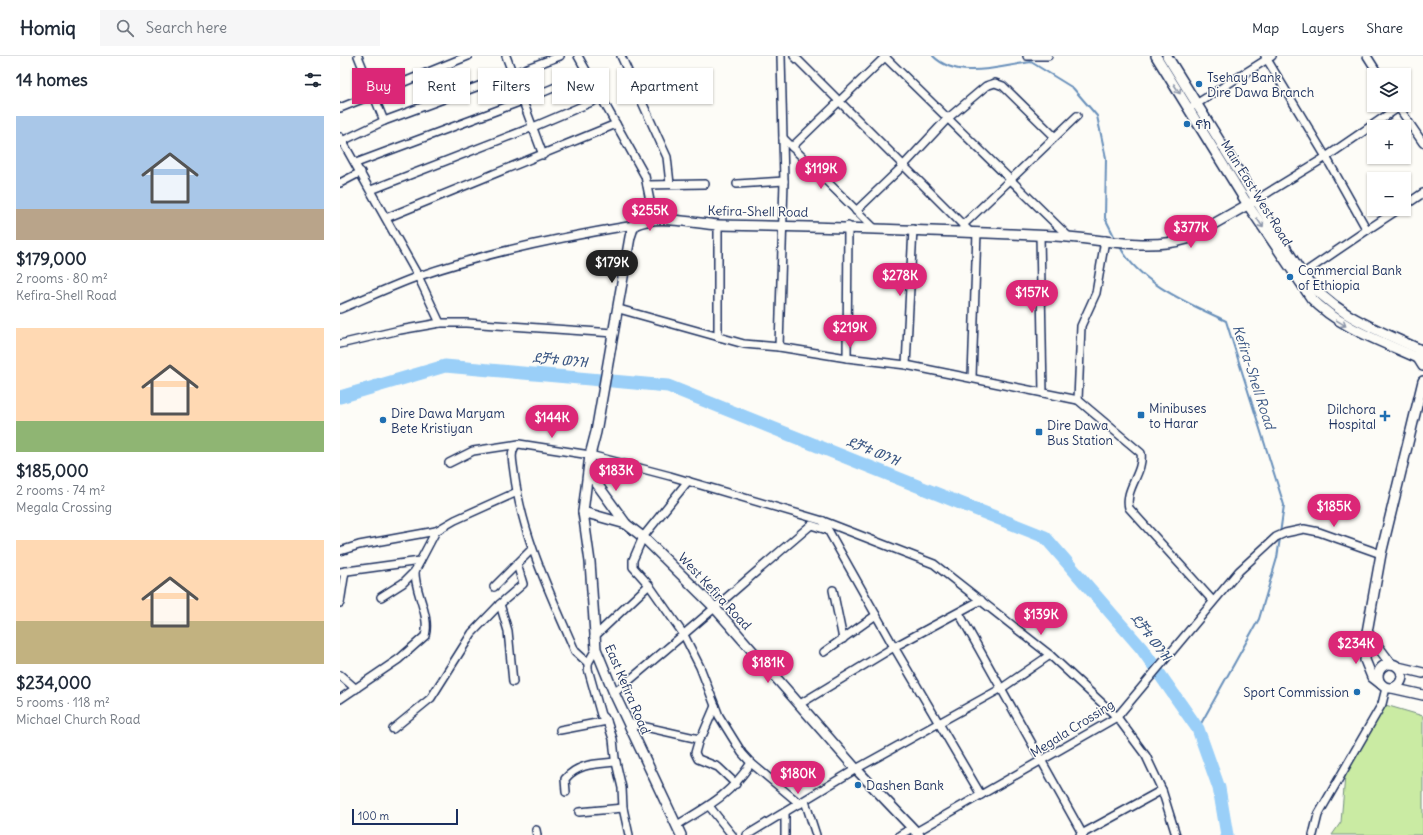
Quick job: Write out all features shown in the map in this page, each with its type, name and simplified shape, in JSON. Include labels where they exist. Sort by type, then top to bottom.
[{"type":"main road","name":"Main East West Road","points":[[1156,56],[1256,200],[1276,240],[1299,276],[1339,310],[1386,339],[1421,356]]},
{"type":"main road","name":"Main East West Road","points":[[1166,56],[1192,106],[1248,205],[1276,240]]},
{"type":"main road","points":[[1248,205],[1256,200]]},
{"type":"main road","name":"Kefira-Shell Road","points":[[634,225],[647,222],[651,219],[718,225],[848,226],[970,230],[1068,236],[1150,244],[1176,243],[1197,235],[1248,205]]},
{"type":"main road","points":[[589,473],[590,456],[614,333],[630,237],[634,225]]},
{"type":"main road","points":[[1423,381],[1381,554],[1367,632],[1365,660],[1372,677],[1386,687],[1423,695]]},
{"type":"main road","name":"East Kefira Road","points":[[589,473],[583,512],[590,562],[596,649],[614,693],[681,835]]},
{"type":"main road","name":"West Kefira Road","points":[[589,473],[626,524],[643,537],[714,607],[856,769],[916,832]]},
{"type":"main road","points":[[583,512],[626,524]]},
{"type":"main road","points":[[1367,632],[1402,673],[1402,681],[1397,686],[1386,687]]},
{"type":"main road","points":[[1386,687],[1378,675],[1380,670],[1386,665],[1395,665],[1423,673]]},
{"type":"street","points":[[358,56],[363,68]]},
{"type":"street","points":[[405,81],[468,56]]},
{"type":"street","points":[[506,56],[510,68]]},
{"type":"street","points":[[528,68],[560,56]]},
{"type":"street","points":[[578,56],[584,68]]},
{"type":"street","points":[[622,56],[667,157],[670,184]]},
{"type":"street","points":[[779,347],[784,181],[781,56]]},
{"type":"street","points":[[794,56],[970,230]]},
{"type":"street","points":[[792,147],[885,56],[947,119],[1068,236]]},
{"type":"street","points":[[1027,56],[1048,56]]},
{"type":"street","points":[[1367,56],[1375,68]]},
{"type":"street","points":[[1192,106],[1268,57],[1367,230]]},
{"type":"street","points":[[856,211],[904,165],[947,119],[986,86],[995,83],[1003,86],[1054,136]]},
{"type":"street","points":[[440,324],[418,276],[371,190],[341,140],[384,121],[478,86]]},
{"type":"street","points":[[340,108],[352,103]]},
{"type":"street","points":[[377,104],[384,121]]},
{"type":"street","points":[[356,164],[514,104]]},
{"type":"street","points":[[523,104],[543,155]]},
{"type":"street","points":[[371,190],[533,127],[587,104]]},
{"type":"street","points":[[604,104],[640,167],[647,185],[653,216],[651,219]]},
{"type":"street","points":[[1256,200],[1326,157],[1390,112]]},
{"type":"street","points":[[1402,112],[1423,143]]},
{"type":"street","points":[[972,377],[970,230],[1011,180],[1054,136],[1077,116]]},
{"type":"street","points":[[386,218],[616,124]]},
{"type":"street","points":[[783,138],[873,227]]},
{"type":"street","points":[[340,183],[360,172]]},
{"type":"street","points":[[736,184],[784,181]]},
{"type":"street","points":[[647,185],[705,184]]},
{"type":"street","points":[[1411,201],[1423,193]]},
{"type":"street","points":[[1299,276],[1389,216]]},
{"type":"street","points":[[342,306],[418,276],[510,250],[568,236],[634,225]]},
{"type":"street","points":[[718,225],[718,337]]},
{"type":"street","points":[[847,358],[848,226]]},
{"type":"street","points":[[906,365],[913,229]]},
{"type":"street","points":[[1040,235],[1043,393]]},
{"type":"street","points":[[1078,400],[1081,326],[1096,293],[1108,240]]},
{"type":"street","points":[[618,308],[744,344],[779,347],[847,358],[906,365],[972,377],[1078,400],[1141,453],[1141,467],[1127,501],[1129,508],[1213,600]]},
{"type":"street","points":[[340,344],[400,330],[440,324],[466,323],[614,333]]},
{"type":"street","points":[[449,463],[473,451],[490,447],[515,446],[519,444],[527,444],[590,456],[688,481],[823,521],[934,564],[1050,655],[1117,717],[1146,756],[1162,790],[1176,835]]},
{"type":"street","points":[[515,446],[512,454],[517,492],[532,549],[575,651],[588,663],[601,716],[607,721],[614,739],[616,762],[622,788],[623,808],[629,835]]},
{"type":"street","points":[[688,481],[643,537],[632,563],[684,635],[700,667],[715,706],[732,738],[751,763],[803,803],[816,835]]},
{"type":"street","points":[[340,551],[359,545],[436,531],[454,520],[517,492]]},
{"type":"street","points":[[823,521],[894,647],[981,795]]},
{"type":"street","points":[[614,693],[684,635],[714,607],[811,525],[827,530]]},
{"type":"street","name":"Megala Crossing","points":[[900,835],[916,832],[1043,761],[1117,717],[1213,600],[1239,571],[1276,537],[1285,533],[1304,530],[1319,532],[1381,554]]},
{"type":"street","points":[[381,597],[403,583],[415,570],[436,531]]},
{"type":"street","points":[[494,587],[532,549]]},
{"type":"street","points":[[340,603],[343,572],[420,561]]},
{"type":"street","points":[[393,729],[431,698],[467,640],[500,604],[523,584],[517,564]]},
{"type":"street","points":[[340,699],[399,659],[425,636],[426,624],[414,580],[415,570]]},
{"type":"street","points":[[594,637],[649,585]]},
{"type":"street","points":[[833,590],[843,639]]},
{"type":"street","points":[[800,704],[894,647],[981,600]]},
{"type":"street","points":[[500,604],[508,631],[514,682]]},
{"type":"street","points":[[959,613],[1043,761],[1082,835],[1162,790]]},
{"type":"street","points":[[824,652],[876,615]]},
{"type":"street","points":[[588,663],[596,649]]},
{"type":"street","points":[[747,835],[803,803],[856,769],[1002,688],[1050,655]]},
{"type":"street","points":[[340,675],[356,689]]},
{"type":"street","points":[[1313,835],[1318,815],[1382,704],[1386,687]]},
{"type":"street","points":[[715,706],[699,740],[695,753],[698,759],[718,767],[736,784]]},
{"type":"street","points":[[560,730],[607,721]]},
{"type":"street","points":[[628,723],[699,740]]},
{"type":"street","points":[[566,792],[565,779],[585,764],[616,762]]},
{"type":"street","points":[[677,825],[709,806],[736,784],[751,763]]},
{"type":"street","points":[[709,806],[732,835]]},
{"type":"street","points":[[579,812],[623,808]]},
{"type":"street","points":[[785,813],[785,835]]},
{"type":"green space","points":[[1382,704],[1423,716],[1423,835],[1332,835],[1341,822],[1346,765]]},
{"type":"waterway","name":"Kefira-Shell Road","points":[[933,56],[943,64],[954,68],[967,70],[980,70],[1031,62],[1073,88],[1097,116],[1106,158],[1105,218],[1116,240]]},
{"type":"waterway","name":"Kefira-Shell Road","points":[[1119,245],[1139,271],[1166,291],[1181,300],[1226,321],[1284,505],[1280,534]]},
{"type":"waterway","name":"ደቻቱ ወንዝ","points":[[340,397],[445,366],[668,386],[1045,537],[1142,649],[1198,729],[1219,788],[1227,835]]},
{"type":"waterway","name":"Kefira-Shell Road","points":[[1198,729],[1259,619],[1277,558],[1280,538]]},
{"type":"place","name":"Tsehay Bank Dire Dawa Branch","points":[[1199,84]]},
{"type":"place","name":"ኖክ","points":[[1187,124]]},
{"type":"place","name":"Commercial Bank of Ethiopia","points":[[1290,277]]},
{"type":"place","name":"Minibuses to Harar","points":[[1141,415]]},
{"type":"place","name":"Dilchora Hospital","points":[[1385,416]]},
{"type":"place","name":"Dire Dawa Maryam Bete Kristiyan","points":[[383,420]]},
{"type":"place","name":"Dire Dawa Bus Station","points":[[1039,432]]},
{"type":"place","name":"Sport Commission","points":[[1357,692]]},
{"type":"place","name":"Dashen Bank","points":[[858,785]]}]
